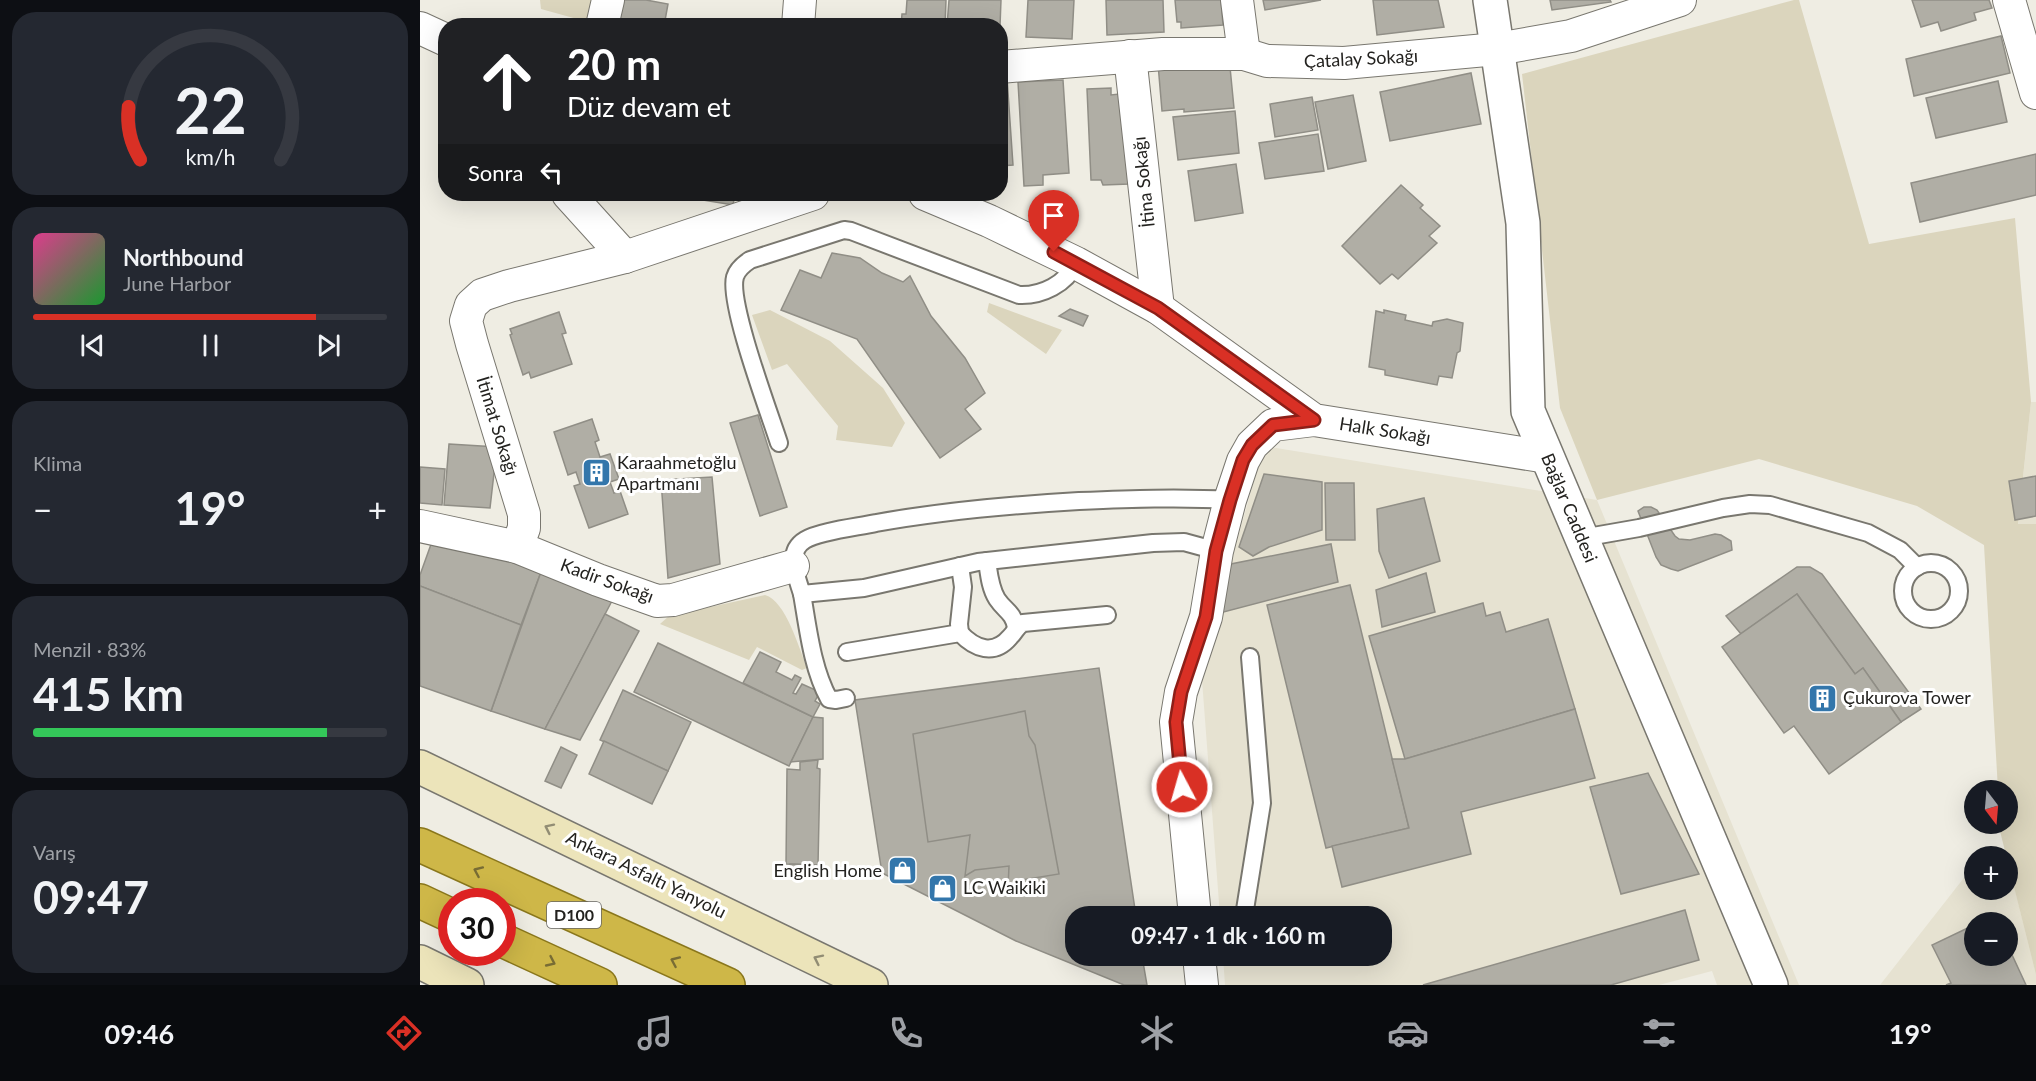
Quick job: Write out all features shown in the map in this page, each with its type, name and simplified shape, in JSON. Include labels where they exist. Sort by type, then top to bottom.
[{"type":"highway","name":"D100","points":[[420,845],[728,985]]},
{"type":"highway","points":[[420,901],[438,909]]},
{"type":"highway","points":[[516,946],[600,985]]},
{"type":"main road","name":"Ankara Asfaltı Yanyolu","points":[[420,767],[871,985]]},
{"type":"main road","points":[[420,962],[467,985]]},
{"type":"street","points":[[604,18],[608,0]]},
{"type":"street","points":[[799,18],[800,0]]},
{"type":"street","points":[[1237,0],[1244,54]]},
{"type":"street","name":"Bağlar Caddesi","points":[[1490,0],[1523,223],[1528,411],[1771,985]]},
{"type":"street","name":"Çatalay Sokağı","points":[[1008,66],[1163,54],[1244,54],[1266,61],[1344,63],[1497,49],[1571,36],[1680,0]]},
{"type":"street","points":[[2009,0],[2036,93]]},
{"type":"street","name":"İtina Sokağı","points":[[1130,56],[1158,308]]},
{"type":"street","points":[[574,201],[626,257],[792,201]]},
{"type":"street","name":"Halk Sokağı","points":[[942,201],[1076,263],[1158,308],[1314,420],[1547,457]]},
{"type":"street","name":"İtimat Sokağı","points":[[517,547],[524,528],[524,514],[466,321],[471,305],[482,295],[509,286],[626,257]]},
{"type":"street","points":[[1194,906],[1176,722],[1181,692],[1206,617],[1216,551],[1243,460],[1263,432],[1273,425],[1314,420]]},
{"type":"street","name":"Kadir Sokağı","points":[[420,526],[517,547],[597,580],[657,601],[797,580]]},
{"type":"lane","points":[[779,443],[739,318],[735,293],[735,277],[742,266],[750,260],[844,230],[1019,295],[1039,294],[1065,279],[1072,272],[1076,263]]},
{"type":"lane","points":[[846,698],[829,699],[815,660],[797,580],[795,551],[804,540],[851,528],[926,514],[1013,505],[1099,500],[1194,498],[1230,500]]},
{"type":"lane","points":[[1582,537],[1639,528],[1750,504],[1770,506],[1868,532],[1900,550],[1917,567]]},
{"type":"lane","points":[[797,580],[864,588],[987,561],[1153,543],[1184,542],[1216,551]]},
{"type":"lane","points":[[960,566],[963,587],[960,633],[968,642],[986,649],[998,647],[1013,635],[1016,627],[1014,616],[997,598],[990,581],[987,561]]},
{"type":"lane","points":[[1016,627],[1033,622],[1107,615]]},
{"type":"lane","points":[[847,652],[960,633]]},
{"type":"lane","points":[[1246,906],[1262,803],[1250,657]]},
{"type":"shaded area","points":[[540,0],[592,0],[589,18],[574,18],[541,9]]},
{"type":"shaded area","points":[[1799,0],[1869,244],[2015,218],[2031,402],[2018,524],[2036,524],[2036,975],[2017,900],[2018,846],[2004,846],[2001,834],[2018,834],[2018,780],[1997,780],[1984,545],[1917,506],[1759,459],[1597,500],[1560,408],[1522,74]]},
{"type":"shaded area","points":[[989,303],[1062,330],[1046,354],[987,312]]},
{"type":"shaded area","points":[[770,310],[830,341],[883,388],[905,423],[892,447],[836,440],[838,426],[787,364],[772,370],[752,315]]},
{"type":"shaded area","points":[[2031,402],[2036,402],[2036,524],[2018,525]]},
{"type":"shaded area","points":[[1264,446],[1597,500],[1799,985],[1717,985],[1712,971],[1659,985],[1225,985],[1224,966],[1392,966],[1392,906],[1219,906],[1201,667]]},
{"type":"shaded area","points":[[765,595],[773,599],[785,615],[807,668],[802,670],[757,647],[749,660],[660,624],[669,616]]},
{"type":"shaded area","points":[[1964,878],[1964,900],[2017,900],[2036,975],[2036,985],[1880,985]]},
{"type":"building","points":[[621,0],[646,0],[668,4],[665,18],[618,18]]},
{"type":"building","points":[[907,0],[946,0],[945,18],[902,18],[902,14],[906,14]]},
{"type":"building","points":[[949,0],[1001,0],[1000,18],[948,18]]},
{"type":"building","points":[[1028,0],[1074,0],[1072,39],[1026,37]]},
{"type":"building","points":[[1106,0],[1163,0],[1164,32],[1107,35]]},
{"type":"building","points":[[1175,0],[1221,0],[1223,25],[1181,28],[1181,22],[1177,22]]},
{"type":"building","points":[[1263,0],[1321,0],[1265,10]]},
{"type":"building","points":[[1373,0],[1438,0],[1444,27],[1377,35]]},
{"type":"building","points":[[1550,0],[1610,0],[1611,2],[1552,10]]},
{"type":"building","points":[[1912,0],[1989,0],[1992,8],[1974,13],[1976,20],[1941,31],[1938,22],[1921,27]]},
{"type":"building","points":[[2001,36],[2010,73],[1914,96],[1906,59]]},
{"type":"building","points":[[1229,57],[1234,108],[1184,112],[1184,109],[1162,111],[1158,64]]},
{"type":"building","points":[[1471,73],[1481,124],[1390,141],[1380,92]]},
{"type":"building","points":[[1063,80],[1069,173],[1043,175],[1043,185],[1024,186],[1018,82]]},
{"type":"building","points":[[1998,81],[2007,122],[1936,138],[1926,98]]},
{"type":"building","points":[[1111,88],[1111,95],[1119,94],[1129,184],[1103,185],[1101,180],[1091,180],[1087,89]]},
{"type":"building","points":[[1008,92],[1013,165],[1008,165]]},
{"type":"building","points":[[1353,95],[1366,161],[1328,169],[1315,102]]},
{"type":"building","points":[[1312,97],[1318,130],[1275,137],[1270,104]]},
{"type":"building","points":[[1235,111],[1239,153],[1178,160],[1173,117]]},
{"type":"building","points":[[1318,134],[1324,171],[1265,179],[1259,143]]},
{"type":"building","points":[[2036,154],[2036,195],[1920,222],[1911,183]]},
{"type":"building","points":[[1236,164],[1243,213],[1195,221],[1188,171]]},
{"type":"building","points":[[1401,185],[1423,205],[1420,208],[1440,226],[1429,236],[1437,243],[1398,279],[1392,274],[1380,284],[1342,246]]},
{"type":"building","points":[[709,201],[734,201],[733,205]]},
{"type":"building","points":[[832,253],[860,258],[882,273],[903,282],[910,276],[931,316],[965,358],[985,393],[965,409],[981,429],[940,458],[857,339],[781,310],[800,270],[821,278]]},
{"type":"building","points":[[1070,309],[1088,316],[1083,326],[1059,316]]},
{"type":"building","points":[[1384,310],[1406,315],[1405,320],[1432,326],[1433,322],[1447,319],[1463,323],[1460,351],[1457,353],[1452,378],[1439,376],[1437,385],[1385,375],[1385,370],[1369,367],[1376,311],[1384,313]]},
{"type":"building","points":[[559,312],[566,333],[562,334],[572,364],[531,378],[529,372],[523,375],[510,329]]},
{"type":"building","points":[[758,415],[787,507],[760,516],[730,423]]},
{"type":"building","name":"Karaahmetoğlu Apartmanı","points":[[592,419],[599,440],[595,442],[600,457],[610,454],[619,479],[610,482],[614,493],[620,491],[628,514],[589,528],[574,486],[580,484],[576,472],[568,475],[554,432]]},
{"type":"building","points":[[449,444],[497,447],[490,508],[444,505]]},
{"type":"building","points":[[420,467],[445,469],[442,505],[420,503]]},
{"type":"building","points":[[1264,474],[1322,482],[1322,530],[1269,547],[1253,556],[1239,547]]},
{"type":"building","points":[[2036,476],[2036,516],[2015,520],[2009,481]]},
{"type":"building","points":[[712,477],[720,564],[668,578],[661,480]]},
{"type":"building","points":[[1325,483],[1354,483],[1355,540],[1326,540]]},
{"type":"building","points":[[1424,498],[1440,561],[1389,578],[1379,551],[1377,509]]},
{"type":"building","points":[[1644,507],[1657,510],[1679,539],[1690,540],[1715,534],[1721,535],[1731,541],[1732,550],[1678,571],[1661,565],[1638,511]]},
{"type":"building","points":[[434,536],[541,572],[521,625],[420,586],[420,575]]},
{"type":"building","points":[[1331,544],[1338,582],[1216,614],[1231,564]]},
{"type":"building","points":[[1797,567],[1810,567],[1822,574],[1921,709],[1901,722],[1863,668],[1855,674],[1797,594],[1741,634],[1726,616]]},
{"type":"building","points":[[541,572],[614,597],[545,729],[491,711]]},
{"type":"building","points":[[1426,573],[1435,612],[1382,627],[1376,590]]},
{"type":"building","points":[[1350,585],[1409,828],[1326,848],[1267,605]]},
{"type":"building","points":[[420,586],[521,625],[491,711],[420,686]]},
{"type":"building","name":"Çukurova Tower","points":[[1797,594],[1855,674],[1863,668],[1901,722],[1829,774],[1794,726],[1784,733],[1722,647]]},
{"type":"building","points":[[1483,603],[1486,616],[1500,612],[1506,632],[1548,619],[1575,709],[1405,759],[1369,636]]},
{"type":"building","points":[[605,614],[639,631],[580,740],[545,729]]},
{"type":"building","points":[[658,643],[813,717],[789,766],[634,692]]},
{"type":"building","points":[[760,652],[781,662],[776,672],[792,680],[795,675],[801,678],[793,693],[796,694],[802,684],[820,692],[815,701],[820,704],[813,717],[743,683]]},
{"type":"building","points":[[1099,668],[1135,906],[1065,906],[1065,961],[1016,941],[882,873],[855,700]]},
{"type":"building","points":[[623,690],[691,722],[668,771],[600,740]]},
{"type":"building","points":[[1575,709],[1595,778],[1461,812],[1471,854],[1342,887],[1332,846],[1409,828],[1392,759],[1405,759]]},
{"type":"building","points":[[1025,711],[1029,736],[1035,745],[1059,874],[1022,880],[1008,888],[1009,866],[975,870],[965,876],[970,835],[928,842],[913,734]]},
{"type":"building","points":[[813,717],[823,718],[823,759],[791,762]]},
{"type":"building","points":[[604,741],[668,771],[652,804],[589,774]]},
{"type":"building","points":[[561,747],[577,755],[561,788],[545,781]]},
{"type":"building","points":[[818,760],[817,768],[820,769],[818,865],[786,864],[787,769],[800,770],[800,762]]},
{"type":"building","points":[[1648,773],[1699,874],[1621,894],[1590,787]]},
{"type":"building","points":[[790,864],[817,865],[817,876],[789,875]]},
{"type":"building","points":[[1685,910],[1699,960],[1611,985],[1423,985]]},
{"type":"building","points":[[1964,930],[1964,966],[2017,966],[2026,985],[1946,985],[1951,983],[1932,945]]},
{"type":"building","points":[[1077,966],[1144,966],[1147,985],[1124,985]]},
{"type":"place","name":"Karaahmetoğlu Apartmanı","points":[[596,473]]},
{"type":"place","name":"Çukurova Tower","points":[[1822,698]]},
{"type":"place","name":"English Home","points":[[903,871]]},
{"type":"place","name":"LC Waikiki","points":[[942,888]]},
{"type":"route","points":[[1054,252],[1158,308],[1314,420],[1273,425],[1263,432],[1243,460],[1216,551],[1206,617],[1181,692],[1176,722],[1182,787]]}]
